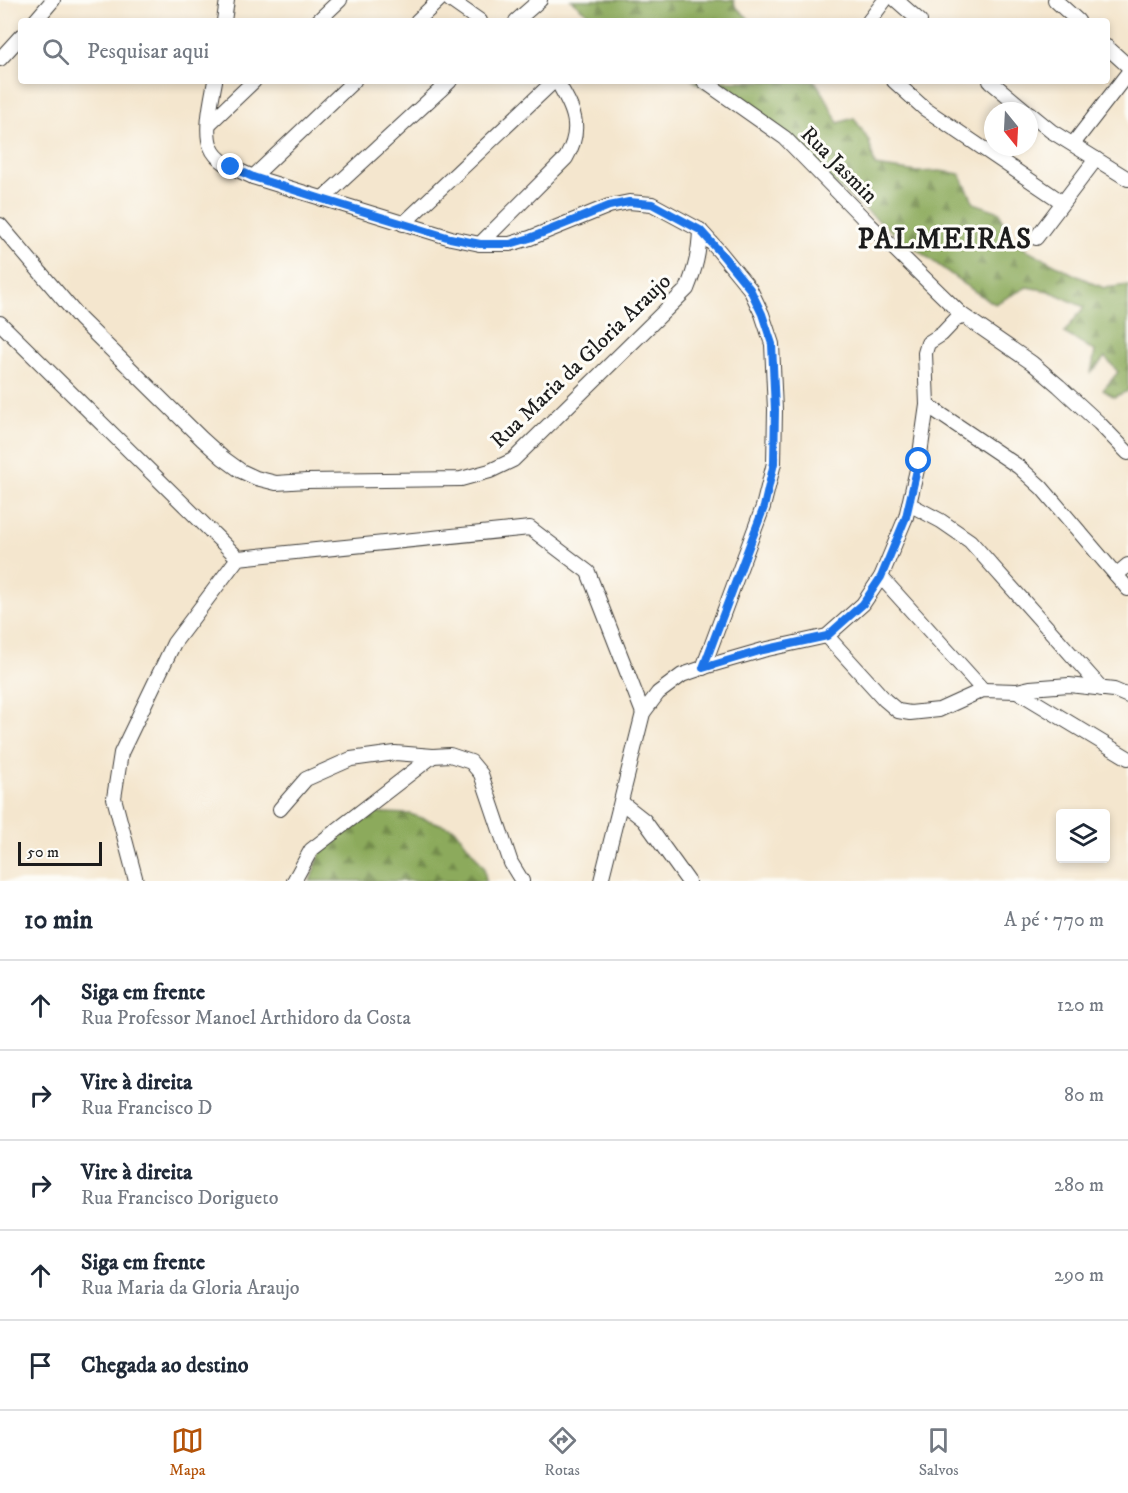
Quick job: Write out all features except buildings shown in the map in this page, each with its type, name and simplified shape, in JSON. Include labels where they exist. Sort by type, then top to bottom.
[{"type":"street","points":[[38,18],[53,0]]},
{"type":"street","points":[[224,18],[227,0]]},
{"type":"street","points":[[321,18],[340,0]]},
{"type":"street","points":[[420,18],[439,0]]},
{"type":"street","points":[[450,0],[476,18]]},
{"type":"street","points":[[519,18],[540,0]]},
{"type":"street","points":[[871,18],[885,0]]},
{"type":"street","points":[[897,0],[917,18]]},
{"type":"street","points":[[1055,0],[1075,18]]},
{"type":"street","points":[[0,59],[18,39]]},
{"type":"street","points":[[1110,50],[1128,66]]},
{"type":"street","points":[[1073,144],[1128,73]]},
{"type":"street","points":[[215,84],[208,134],[210,147],[231,167],[253,177],[450,238],[480,244],[510,244],[609,206],[629,202],[652,204],[700,230],[719,251],[750,289],[762,314],[772,344],[775,410],[774,463],[764,507],[703,668]]},
{"type":"street","points":[[209,124],[251,84]]},
{"type":"street","points":[[253,177],[351,84]]},
{"type":"street","points":[[322,199],[447,84]]},
{"type":"street","points":[[403,224],[553,84]]},
{"type":"street","points":[[480,244],[566,158],[572,148],[576,133],[574,117],[570,104],[558,84]]},
{"type":"street","name":"Rua Jasmin","points":[[708,84],[785,138],[961,314],[1032,363],[1099,423],[1128,453]]},
{"type":"street","points":[[897,84],[925,109],[1062,202]]},
{"type":"street","points":[[994,84],[1016,102]]},
{"type":"street","points":[[1038,120],[1128,180]]},
{"type":"street","points":[[1035,238],[1096,159]]},
{"type":"street","name":"Rua Maria da Gloria Araujo","points":[[0,225],[80,319],[202,439],[241,471],[276,483],[461,479],[490,471],[513,460],[687,289],[695,270],[700,230]]},
{"type":"street","points":[[601,881],[643,713],[658,693],[682,675],[763,650],[827,636],[863,604],[881,577],[906,517],[919,461],[927,405],[925,354],[928,343],[942,334],[961,314]]},
{"type":"street","points":[[0,323],[238,558]]},
{"type":"street","points":[[927,405],[1019,467],[1042,488],[1128,589]]},
{"type":"street","points":[[909,504],[941,521],[969,541],[1102,689]]},
{"type":"street","points":[[136,881],[114,798],[121,753],[174,644],[238,558],[530,528],[588,572],[643,713]]},
{"type":"street","points":[[1116,575],[1128,565]]},
{"type":"street","points":[[881,577],[983,690]]},
{"type":"street","points":[[827,636],[885,700],[898,711],[910,713],[939,710],[983,690],[1017,691],[1069,685],[1114,690],[1128,696]]},
{"type":"street","points":[[1017,691],[1128,758]]},
{"type":"street","points":[[280,809],[306,779],[351,759],[395,753],[450,755],[471,762],[481,774],[511,863],[522,881]]},
{"type":"street","points":[[294,881],[311,850],[433,756]]},
{"type":"street","points":[[621,802],[644,820],[688,881]]},
{"type":"green space","points":[[571,0],[734,0],[735,6],[748,18],[593,18]]},
{"type":"green space","points":[[698,84],[817,84],[838,123],[854,118],[869,141],[875,166],[917,172],[940,171],[960,174],[974,203],[1000,212],[1007,239],[1104,288],[1128,285],[1128,391],[1114,397],[1103,390],[1118,372],[1105,357],[1091,373],[1095,351],[1064,333],[1084,307],[1049,291],[1027,287],[995,304],[891,231],[750,114]]},
{"type":"green space","points":[[361,812],[410,814],[455,829],[484,867],[486,881],[310,881],[327,835]]},
{"type":"district","name":"PALMEIRAS","points":[[945,238]]},
{"type":"route","points":[[231,167],[253,177],[322,199],[450,238],[480,244],[510,244],[609,206],[629,202],[652,204],[700,230],[750,289],[762,314],[772,344],[775,410],[774,463],[764,507],[703,668],[763,650],[827,636],[863,604],[881,577],[906,517],[919,461]]}]
